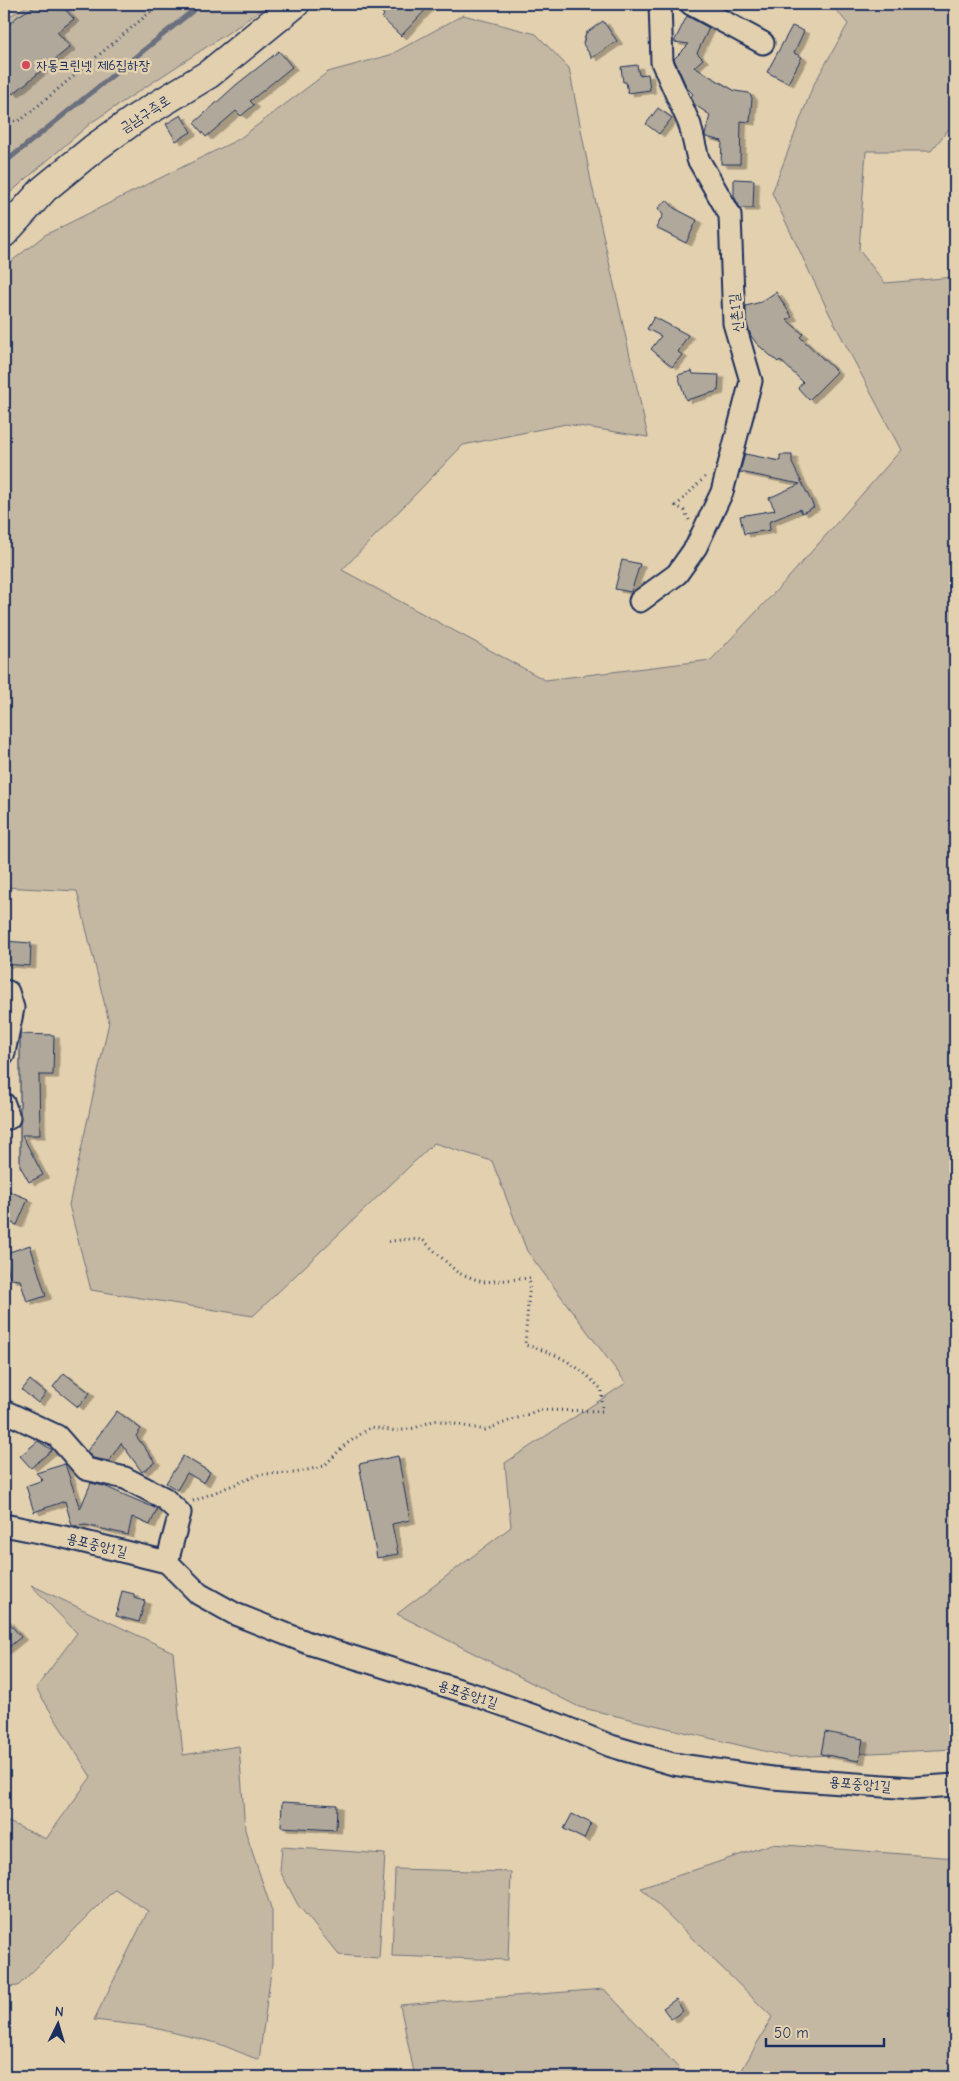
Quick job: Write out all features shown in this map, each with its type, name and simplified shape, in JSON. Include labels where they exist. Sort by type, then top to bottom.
[{"type":"main road","name":"금남구즉로","points":[[4,233],[44,189],[93,149],[138,117],[209,74],[295,4]]},
{"type":"street","name":"신촌1길","points":[[640,601],[677,574],[696,547],[722,492],[751,381],[734,323],[730,216],[698,160],[690,125],[662,62],[660,4]]},
{"type":"street","points":[[691,4],[764,43]]},
{"type":"street","points":[[4,992],[8,992],[13,1008],[4,1053]]},
{"type":"street","points":[[4,1411],[56,1436],[86,1469],[126,1478],[164,1498],[180,1513],[167,1562]]},
{"type":"street","name":"용포중앙1길","points":[[4,1525],[64,1537],[167,1562],[199,1594],[235,1614],[311,1644],[472,1694],[557,1724],[611,1746],[673,1764],[772,1778],[912,1788],[955,1785]]},
{"type":"path","points":[[4,122],[21,120],[160,4]]},
{"type":"path","points":[[689,520],[685,510],[676,506],[716,466],[731,457]]},
{"type":"path","points":[[180,1513],[194,1501],[261,1474],[296,1473],[324,1466],[345,1446],[371,1427],[397,1431],[415,1428],[435,1420],[485,1430],[539,1410],[602,1412],[602,1390],[581,1368],[552,1352],[525,1345],[530,1278],[483,1282],[458,1273],[423,1240],[408,1239],[385,1242]]},
{"type":"shaded area","points":[[31,4],[268,4],[240,25],[92,122],[4,198],[4,19]]},
{"type":"shaded area","points":[[831,4],[955,4],[955,121],[931,151],[866,151],[859,250],[885,283],[955,277],[955,1749],[789,1757],[579,1707],[397,1614],[511,1527],[505,1463],[626,1383],[527,1251],[492,1161],[434,1143],[253,1316],[91,1290],[69,1205],[109,1022],[77,891],[4,887],[4,267],[45,235],[239,139],[328,72],[390,55],[463,15],[536,34],[569,68],[591,181],[648,437],[566,424],[463,445],[342,570],[545,680],[711,660],[790,576],[901,450],[830,315],[772,193],[813,86],[848,24]]},
{"type":"shaded area","points":[[31,1585],[173,1652],[183,1755],[239,1746],[245,1830],[272,1911],[272,1964],[259,2060],[217,2043],[146,2026],[94,2020],[148,1911],[115,1889],[18,1986],[4,1987],[4,1820],[46,1839],[91,1777],[36,1688],[77,1633]]},
{"type":"shaded area","points":[[772,1844],[955,1858],[955,2077],[738,2077],[772,2017],[641,1888]]},
{"type":"shaded area","points":[[282,1847],[385,1854],[379,1958],[339,1955],[298,1905],[280,1871]]},
{"type":"shaded area","points":[[395,1869],[511,1872],[508,1960],[392,1956]]},
{"type":"shaded area","points":[[604,1989],[687,2077],[415,2077],[400,2005]]},
{"type":"building","name":"자동크린넷 제6집하장","points":[[39,4],[60,4],[74,19],[57,32],[70,47],[13,94],[4,82],[4,29],[18,16]]},
{"type":"building","points":[[386,4],[431,4],[401,36],[382,18],[384,15],[380,10]]},
{"type":"building","points":[[687,16],[709,28],[697,53],[703,59],[694,67],[735,91],[749,93],[752,98],[750,122],[741,121],[740,164],[721,164],[722,141],[706,137],[710,115],[695,105],[691,97],[693,94],[687,88],[674,59],[689,44],[674,42]]},
{"type":"building","points":[[603,21],[617,41],[592,58],[583,44],[586,33]]},
{"type":"building","points":[[792,26],[804,31],[794,53],[802,57],[788,83],[767,72]]},
{"type":"building","points":[[279,51],[292,67],[250,101],[254,105],[241,116],[236,111],[206,137],[194,123],[236,85]]},
{"type":"building","points":[[637,65],[639,75],[648,74],[650,90],[628,93],[626,82],[623,82],[621,67]]},
{"type":"building","points":[[658,108],[672,118],[659,134],[646,124]]},
{"type":"building","points":[[181,115],[191,132],[176,141],[166,124]]},
{"type":"building","points":[[734,179],[754,180],[753,208],[740,208],[734,196]]},
{"type":"building","points":[[667,200],[674,208],[697,220],[686,243],[656,228],[663,215],[658,208]]},
{"type":"building","points":[[776,292],[792,317],[787,320],[803,334],[800,337],[837,372],[809,400],[798,388],[803,382],[780,360],[778,362],[757,344],[751,336],[746,321],[746,306],[761,302]]},
{"type":"building","points":[[654,317],[688,335],[678,352],[682,355],[672,367],[651,349],[661,336],[647,329]]},
{"type":"building","points":[[692,371],[693,374],[719,375],[718,391],[686,400],[678,375]]},
{"type":"building","points":[[745,454],[780,461],[780,455],[792,455],[792,463],[814,507],[802,513],[800,509],[769,522],[770,530],[744,534],[740,516],[775,510],[769,498],[800,484],[740,472]]},
{"type":"building","points":[[622,560],[640,564],[631,592],[615,589]]},
{"type":"building","points":[[4,941],[31,943],[30,966],[4,964]]},
{"type":"building","points":[[20,1034],[54,1035],[53,1075],[39,1075],[40,1135],[22,1135],[43,1175],[29,1182],[20,1166]]},
{"type":"building","points":[[4,1189],[28,1199],[17,1225],[5,1220],[10,1208],[4,1206]]},
{"type":"building","points":[[30,1245],[46,1296],[27,1302],[20,1280],[10,1279],[4,1254]]},
{"type":"building","points":[[64,1373],[90,1393],[78,1407],[53,1387]]},
{"type":"building","points":[[30,1380],[46,1393],[38,1403],[22,1390]]},
{"type":"building","points":[[117,1411],[141,1429],[136,1436],[155,1462],[142,1472],[121,1443],[109,1461],[93,1458],[87,1451]]},
{"type":"building","points":[[38,1441],[52,1450],[31,1468],[20,1456]]},
{"type":"building","points":[[183,1456],[210,1472],[204,1483],[187,1473],[177,1490],[166,1483]]},
{"type":"building","points":[[398,1456],[410,1520],[392,1524],[398,1554],[377,1558],[359,1464]]},
{"type":"building","points":[[65,1464],[80,1509],[91,1483],[104,1486],[157,1509],[150,1525],[132,1517],[128,1535],[86,1525],[72,1526],[65,1501],[34,1512],[26,1486],[43,1480],[36,1473]]},
{"type":"building","points":[[122,1591],[134,1594],[134,1598],[145,1601],[139,1622],[116,1616]]},
{"type":"building","points":[[4,1617],[21,1637],[4,1651]]},
{"type":"building","points":[[825,1732],[863,1739],[859,1761],[821,1754]]},
{"type":"building","points":[[282,1802],[337,1805],[336,1830],[281,1827]]},
{"type":"building","points":[[572,1814],[591,1823],[584,1839],[564,1829]]},
{"type":"building","points":[[676,1999],[683,2011],[671,2019],[663,2008]]},
{"type":"waterway","points":[[4,163],[201,4]]},
{"type":"place","name":"자동크린넷 제6집하장","points":[[26,65]]}]
